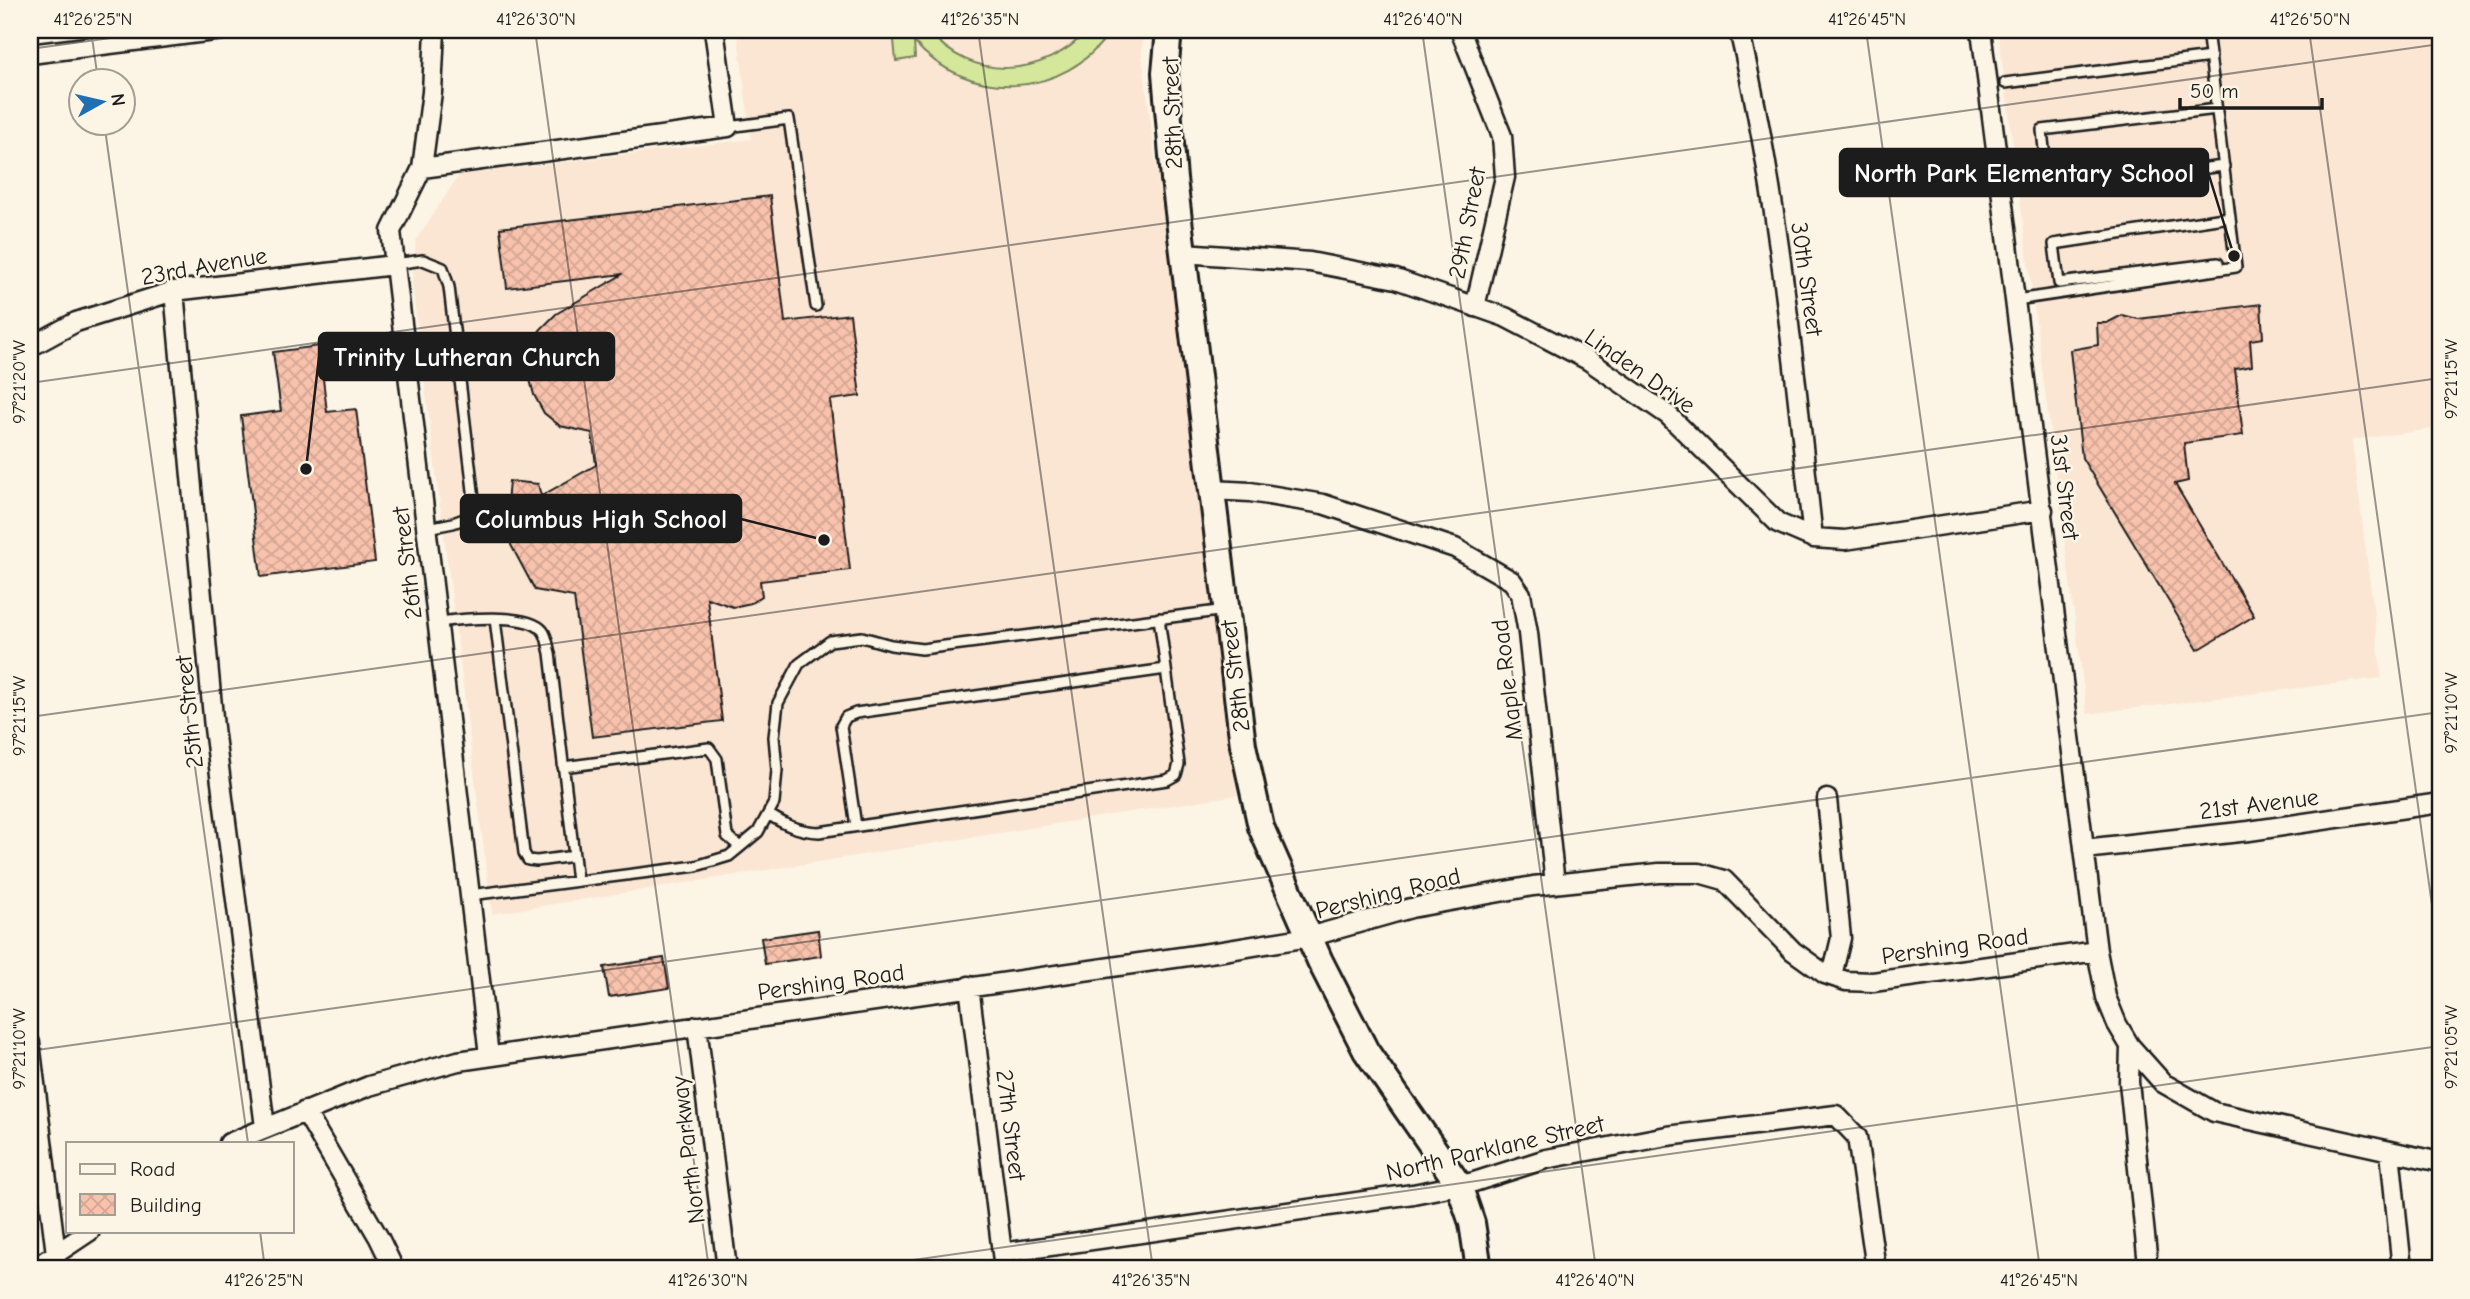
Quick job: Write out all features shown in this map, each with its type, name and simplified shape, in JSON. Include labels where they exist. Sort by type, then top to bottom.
[{"type":"street","points":[[30,54],[222,30]]},
{"type":"street","name":"26th Street","points":[[435,30],[432,92],[422,168],[391,231],[489,1056]]},
{"type":"street","points":[[422,168],[728,127],[714,30]]},
{"type":"street","name":"28th Street","points":[[1169,30],[1166,73],[1174,179],[1243,746],[1261,827],[1309,937],[1366,1051],[1459,1185],[1472,1223],[1479,1269]]},
{"type":"street","name":"29th Street","points":[[1460,30],[1502,136],[1504,163],[1504,177],[1475,307]]},
{"type":"street","name":"30th Street","points":[[1739,30],[1756,101],[1786,297],[1813,538]]},
{"type":"street","name":"31st Street","points":[[1981,30],[2097,951]]},
{"type":"street","name":"Linden Drive","points":[[1183,253],[1310,262],[1396,279],[1505,317],[1588,360],[1668,415],[1778,523],[1813,538],[1845,540],[2043,510]]},
{"type":"street","name":"23rd Avenue","points":[[30,347],[76,322],[174,291],[394,265]]},
{"type":"street","name":"25th Street","points":[[174,291],[214,728],[265,1127]]},
{"type":"street","name":"Maple Road","points":[[1211,490],[1250,492],[1324,504],[1455,548],[1512,581],[1521,594],[1528,633],[1555,884]]},
{"type":"street","points":[[1827,799],[1841,938],[1832,976]]},
{"type":"street","name":"21st Avenue","points":[[2084,849],[2249,831],[2440,803]]},
{"type":"street","name":"Pershing Road","points":[[231,1142],[369,1086],[458,1061],[1309,937],[1411,908],[1555,884],[1659,873],[1699,873],[1724,880],[1793,951],[1825,974],[1846,981],[1873,982],[2097,951]]},
{"type":"street","points":[[2097,951],[2106,997],[2130,1046],[2163,1083],[2214,1112],[2440,1163]]},
{"type":"street","name":"27th Street","points":[[969,986],[1003,1261]]},
{"type":"street","name":"North Parkway","points":[[697,1026],[727,1269]]},
{"type":"street","points":[[30,1043],[56,1254]]},
{"type":"street","points":[[2130,1046],[2129,1082],[2147,1255]]},
{"type":"street","points":[[305,1111],[379,1238],[394,1269]]},
{"type":"street","name":"North Parklane Street","points":[[1003,1261],[1413,1194],[1459,1185],[1546,1159],[1653,1139],[1836,1115],[1857,1137],[1876,1269]]},
{"type":"street","points":[[2390,1152],[2402,1269]]},
{"type":"street","points":[[33,1269],[89,1232]]},
{"type":"lane","points":[[2016,300],[2236,267],[2207,30]]},
{"type":"lane","points":[[2005,83],[2211,57]]},
{"type":"lane","points":[[2217,108],[2042,130],[2048,187],[2224,166]]},
{"type":"lane","points":[[728,127],[789,119],[816,306]]},
{"type":"lane","points":[[2219,269],[2218,263],[2059,283],[2054,244],[2230,216]]},
{"type":"lane","points":[[394,265],[423,260],[443,268],[449,287],[474,499],[469,517],[428,528]]},
{"type":"lane","points":[[470,895],[696,866],[729,856],[758,832],[774,803],[777,770],[774,737],[778,703],[799,664],[830,641],[862,637],[891,646],[922,649],[1227,609]]},
{"type":"lane","points":[[439,622],[478,617],[533,622],[544,632],[550,653],[577,881]]},
{"type":"lane","points":[[768,814],[801,831],[819,832],[1167,780],[1176,775],[1178,764],[1159,618]]},
{"type":"lane","points":[[495,619],[524,853],[528,860],[537,861],[574,856]]},
{"type":"lane","points":[[856,826],[841,726],[846,717],[856,713],[1166,669]]},
{"type":"lane","points":[[563,766],[709,748],[717,759],[727,836],[740,847]]},
{"type":"shaded area","points":[[737,30],[1143,30],[1142,54],[1237,795],[492,914],[412,284],[416,240],[459,175],[751,139]]},
{"type":"shaded area","points":[[2440,30],[2440,428],[2352,440],[2382,678],[2087,714],[1998,31]]},
{"type":"green space","points":[[893,30],[928,30],[945,47],[965,59],[986,66],[1008,68],[1050,58],[1070,46],[1088,30],[1111,30],[1092,53],[1068,70],[1043,81],[1016,85],[988,83],[961,76],[936,62],[914,42],[915,58],[896,61]]},
{"type":"building","points":[[770,196],[785,322],[850,314],[860,396],[830,400],[850,570],[760,581],[762,596],[751,603],[733,607],[707,598],[722,721],[592,737],[574,597],[535,590],[511,545],[506,515],[509,481],[538,484],[541,496],[596,465],[592,433],[560,426],[544,413],[534,395],[528,372],[530,348],[540,330],[556,314],[623,274],[507,288],[500,228]]},
{"type":"building","points":[[2261,304],[2263,338],[2250,340],[2252,366],[2235,369],[2243,435],[2184,443],[2188,481],[2175,484],[2254,616],[2198,650],[2082,458],[2070,350],[2098,345],[2097,323],[2107,323],[2122,315],[2138,319]]},
{"type":"building","points":[[319,346],[327,412],[356,409],[375,562],[261,577],[241,416],[281,411],[273,352]]},
{"type":"building","points":[[818,930],[821,956],[765,964],[761,938]]},
{"type":"building","points":[[664,958],[669,988],[609,997],[604,967]]},
{"type":"place","name":"North Park Elementary School","points":[[2234,256]]},
{"type":"place","name":"Trinity Lutheran Church","points":[[306,469]]},
{"type":"place","name":"Columbus High School","points":[[824,540]]}]
